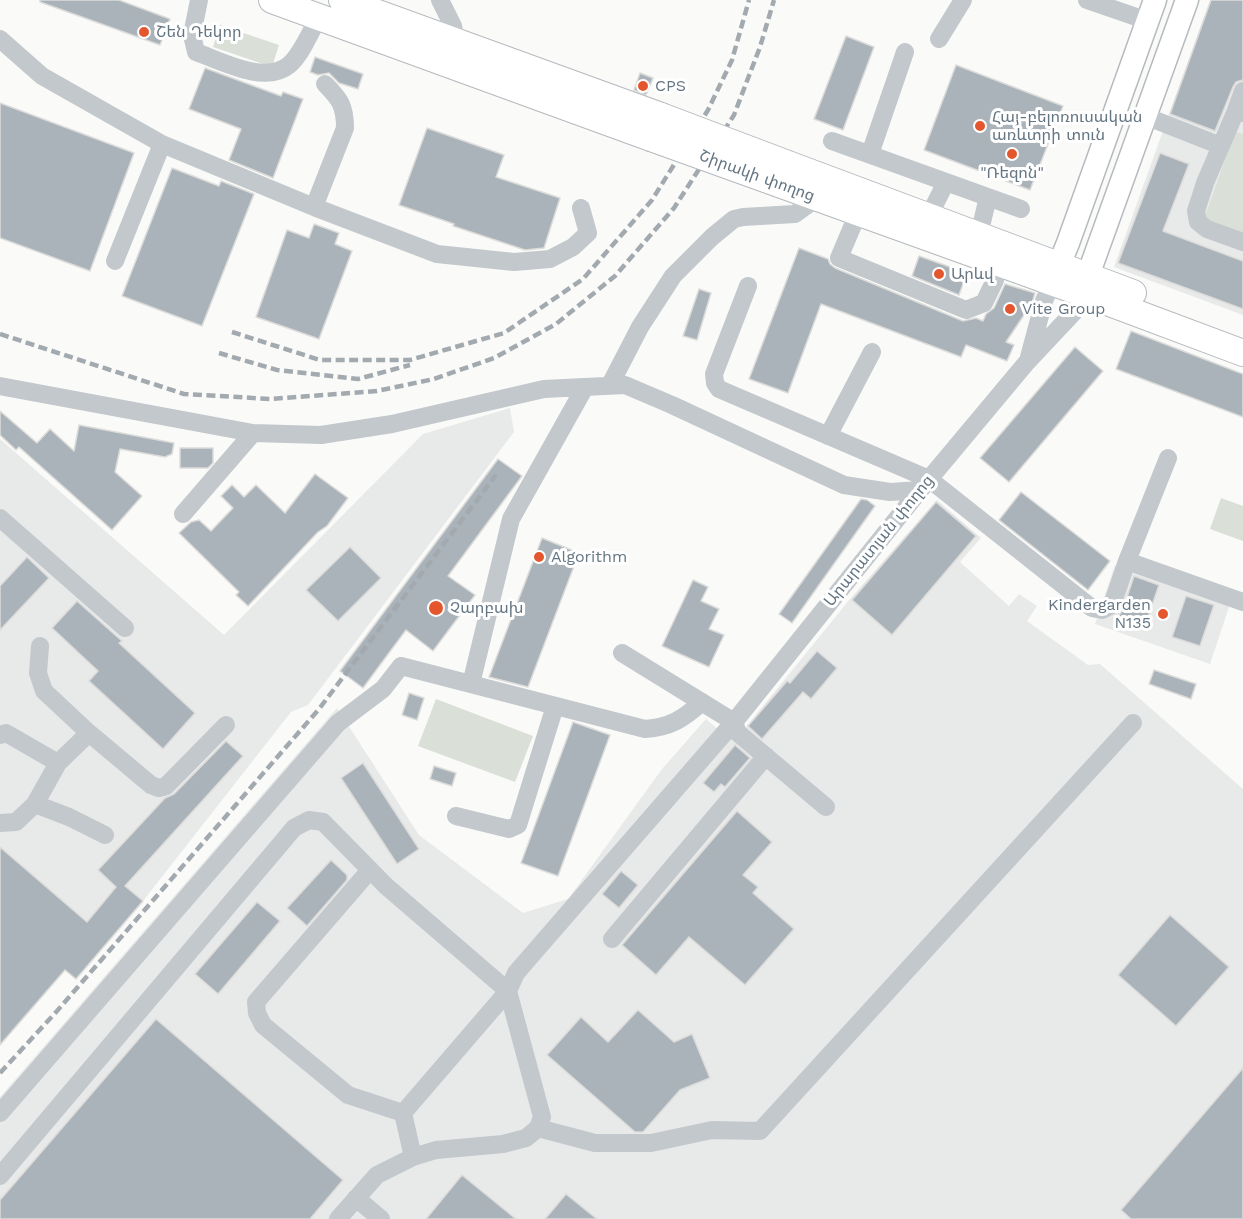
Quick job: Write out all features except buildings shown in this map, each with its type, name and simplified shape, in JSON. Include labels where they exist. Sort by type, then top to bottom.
[{"type":"highway","name":"Շիրակի փողոց","points":[[272,0],[656,127],[783,174],[929,216],[979,235],[1056,274]]},
{"type":"highway","name":"Շիրակի փողոց","points":[[342,0],[456,42],[656,127]]},
{"type":"highway","name":"Շիրակի փողոց","points":[[783,174],[818,198],[997,262],[1056,274],[1243,334]]},
{"type":"highway","name":"Շիրակի փողոց","points":[[1085,284],[1243,353]]},
{"type":"main road","name":"Արարատյան փողոց","points":[[1085,284],[1186,0]]},
{"type":"main road","name":"Արարատյան փողոց","points":[[1056,274],[1152,10]]},
{"type":"street","points":[[199,0],[192,35],[196,52],[260,74],[288,65],[319,17]]},
{"type":"street","points":[[440,0],[453,26],[456,42]]},
{"type":"street","points":[[939,39],[963,0]]},
{"type":"street","points":[[1087,0],[1152,10]]},
{"type":"street","points":[[0,39],[42,76],[162,144],[314,207],[437,254],[514,262],[550,259],[573,247],[588,233],[581,208]]},
{"type":"street","points":[[870,154],[905,52]]},
{"type":"street","points":[[314,207],[345,128],[345,115],[340,99],[325,84]]},
{"type":"street","points":[[1243,91],[1239,113],[1221,146],[1196,211],[1198,222],[1207,229],[1243,242]]},
{"type":"street","points":[[1145,116],[1221,146]]},
{"type":"street","points":[[832,141],[1021,209]]},
{"type":"street","points":[[115,261],[162,144]]},
{"type":"street","points":[[929,216],[946,182]]},
{"type":"street","points":[[979,235],[988,197]]},
{"type":"street","points":[[610,386],[640,327],[673,276],[712,237],[734,219],[795,214],[818,198]]},
{"type":"street","points":[[858,213],[839,258],[966,310],[984,303],[995,280],[997,262]]},
{"type":"street","name":"Արարատյան փողոց","points":[[1027,362],[1044,301],[1056,274]]},
{"type":"street","name":"Արարատյան փողոց","points":[[403,1113],[508,991],[516,973],[734,722],[925,484],[1027,362],[1074,312],[1085,284]]},
{"type":"street","points":[[748,286],[714,374],[715,383],[719,389],[828,435],[925,484],[1092,608],[1102,610],[1112,605],[1168,458]]},
{"type":"street","points":[[828,435],[872,352]]},
{"type":"street","points":[[0,386],[253,434],[321,435],[392,424],[544,389],[625,385],[844,485],[890,492],[925,484]]},
{"type":"street","points":[[471,684],[511,519],[585,387]]},
{"type":"street","points":[[183,514],[253,434]]},
{"type":"street","points":[[0,518],[125,628]]},
{"type":"street","points":[[1127,561],[1243,602]]},
{"type":"street","points":[[40,646],[38,673],[44,691],[151,786],[159,788],[166,786],[226,725]]},
{"type":"street","points":[[622,653],[734,722],[738,733],[826,807]]},
{"type":"street","points":[[0,1113],[338,723],[382,689],[401,666],[645,729],[663,728],[684,718],[702,702]]},
{"type":"street","points":[[456,816],[509,829],[518,825],[555,706]]},
{"type":"street","points":[[538,1128],[595,1143],[651,1143],[712,1130],[760,1131],[1133,723]]},
{"type":"street","points":[[0,735],[6,733],[58,763]]},
{"type":"street","points":[[0,823],[16,822],[35,804],[58,763],[89,733]]},
{"type":"street","points":[[612,939],[766,756]]},
{"type":"street","points":[[35,804],[69,817],[105,835]]},
{"type":"street","points":[[0,1176],[294,828],[309,820],[322,822],[370,870],[508,991],[542,1117],[538,1128],[526,1138],[503,1144],[436,1150],[413,1157],[377,1175],[338,1219]]},
{"type":"street","points":[[370,870],[256,1002],[257,1013],[263,1025],[348,1095],[403,1113],[413,1157]]},
{"type":"street","points":[[356,1198],[381,1219]]},
{"type":"shaded area","points":[[1210,0],[1243,0],[1243,315],[1114,267]]},
{"type":"shaded area","points":[[220,25],[279,45],[272,67],[213,47]]},
{"type":"shaded area","points":[[1235,132],[1243,134],[1243,236],[1203,222]]},
{"type":"shaded area","points":[[510,408],[514,432],[308,705],[291,712],[143,901],[76,979],[65,970],[0,1045],[0,439],[224,635],[423,434]]},
{"type":"shaded area","points":[[1221,498],[1243,506],[1243,541],[1210,529]]},
{"type":"shaded area","points":[[937,500],[981,538],[960,562],[1009,606],[1019,594],[1037,606],[1027,621],[1088,665],[1100,664],[1243,789],[1243,1219],[0,1219],[0,1097],[337,708],[419,835],[523,913],[568,899],[662,769],[706,719],[729,739],[746,727],[850,599]]},
{"type":"shaded area","name":"Kindergarden N135","points":[[1115,565],[1230,604],[1210,664],[1095,624]]},
{"type":"shaded area","points":[[436,699],[533,736],[515,782],[418,746]]},
{"type":"railway","points":[[232,332],[320,360],[410,360],[504,333],[583,279],[652,200],[708,110],[732,60],[749,0]]},
{"type":"railway","points":[[0,334],[184,394],[271,399],[377,391],[434,379],[494,358],[556,324],[615,276],[674,208],[734,115],[760,47],[774,0]]},
{"type":"railway","points":[[219,353],[277,370],[358,379],[410,365]]},
{"type":"railway","points":[[0,1073],[57,1011],[319,709],[496,475]]},
{"type":"place","name":"Շեն Դեկոր","points":[[144,32]]},
{"type":"place","name":"CPS","points":[[643,86]]},
{"type":"place","name":"Հայ-բելոռուսական առևտրի տուն","points":[[980,126]]},
{"type":"place","name":"\"Ռեզոն\"","points":[[1012,154]]},
{"type":"place","name":"Արևվ","points":[[939,274]]},
{"type":"place","name":"Vite Group","points":[[1010,309]]},
{"type":"place","name":"Algorithm","points":[[539,557]]},
{"type":"place","name":"Չարբախ","points":[[436,608]]},
{"type":"place","name":"Kindergarden N135","points":[[1163,614]]}]
